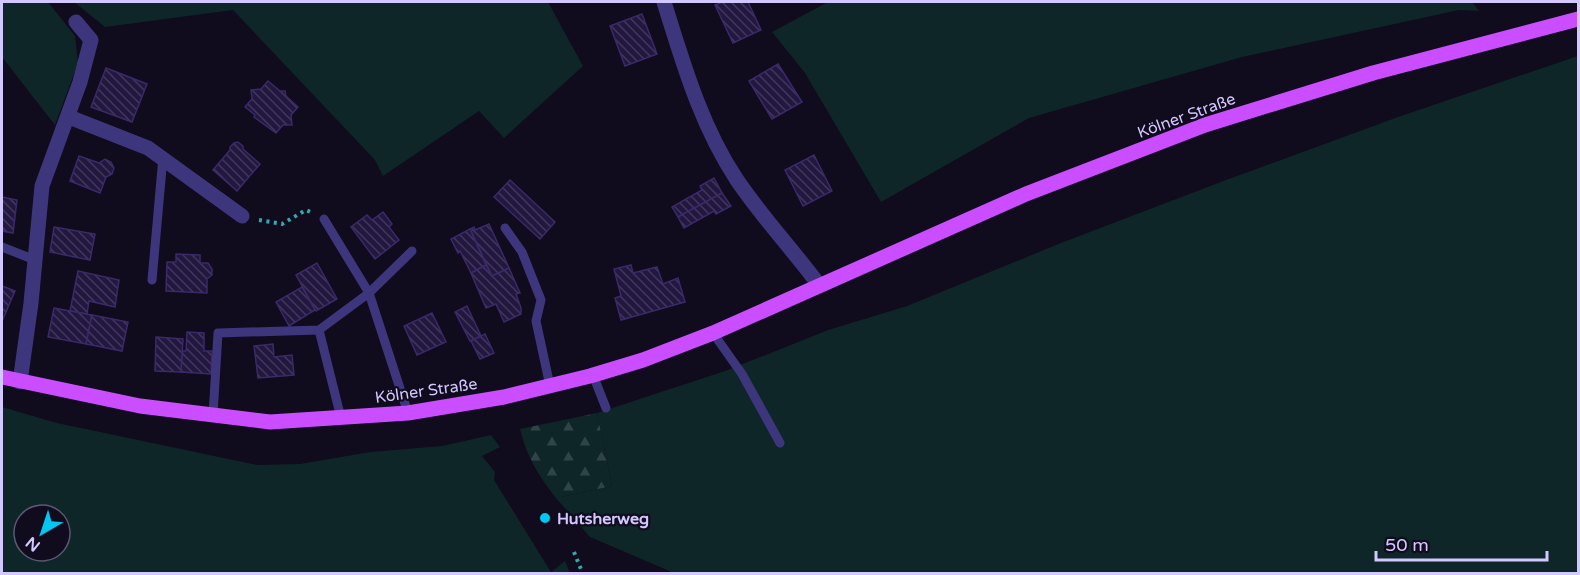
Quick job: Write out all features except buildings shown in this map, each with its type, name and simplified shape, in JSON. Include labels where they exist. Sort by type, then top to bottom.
[{"type":"main road","name":"Kölner Straße","points":[[2,377],[140,406],[270,422],[408,413],[504,397],[643,360],[713,333],[1026,194],[1205,125],[1373,73],[1578,19]]},
{"type":"street","points":[[664,2],[701,111],[737,179],[819,285]]},
{"type":"street","points":[[20,382],[42,186],[69,117],[91,40],[76,22]]},
{"type":"street","points":[[69,117],[148,148],[242,216]]},
{"type":"lane","points":[[152,280],[163,157]]},
{"type":"lane","points":[[324,219],[369,293],[408,413]]},
{"type":"lane","points":[[505,228],[522,252],[542,300],[536,321],[550,386]]},
{"type":"lane","points":[[2,247],[35,260]]},
{"type":"lane","points":[[213,415],[218,333],[319,330],[369,293],[412,251]]},
{"type":"lane","points":[[319,330],[341,418]]},
{"type":"lane","points":[[713,333],[742,374],[780,443]]},
{"type":"lane","points":[[593,375],[606,408]]},
{"type":"path","points":[[242,216],[282,224],[306,210],[324,219]]},
{"type":"path","points":[[574,552],[583,573]]},
{"type":"green space","points":[[2,2],[48,2],[75,36],[78,63],[55,125],[2,57]]},
{"type":"green space","points":[[74,2],[548,2],[583,66],[504,138],[479,111],[383,176],[375,160],[233,10],[105,27]]},
{"type":"green space","points":[[828,2],[1472,2],[1479,11],[1459,10],[1242,57],[1029,118],[881,202],[805,73],[772,32]]},
{"type":"green space","points":[[1578,56],[1578,573],[674,573],[590,537],[556,498],[612,486],[597,413],[728,370],[828,330],[907,306],[1061,243],[1226,180],[1398,117]]},
{"type":"green space","points":[[2,407],[57,423],[257,465],[300,464],[370,452],[442,446],[491,435],[500,447],[482,456],[495,472],[494,480],[551,572],[565,561],[570,573],[2,573]]},
{"type":"green space","points":[[597,413],[612,486],[556,498],[534,465],[520,429]]},
{"type":"place","name":"Hutsherweg","points":[[545,518]]}]
